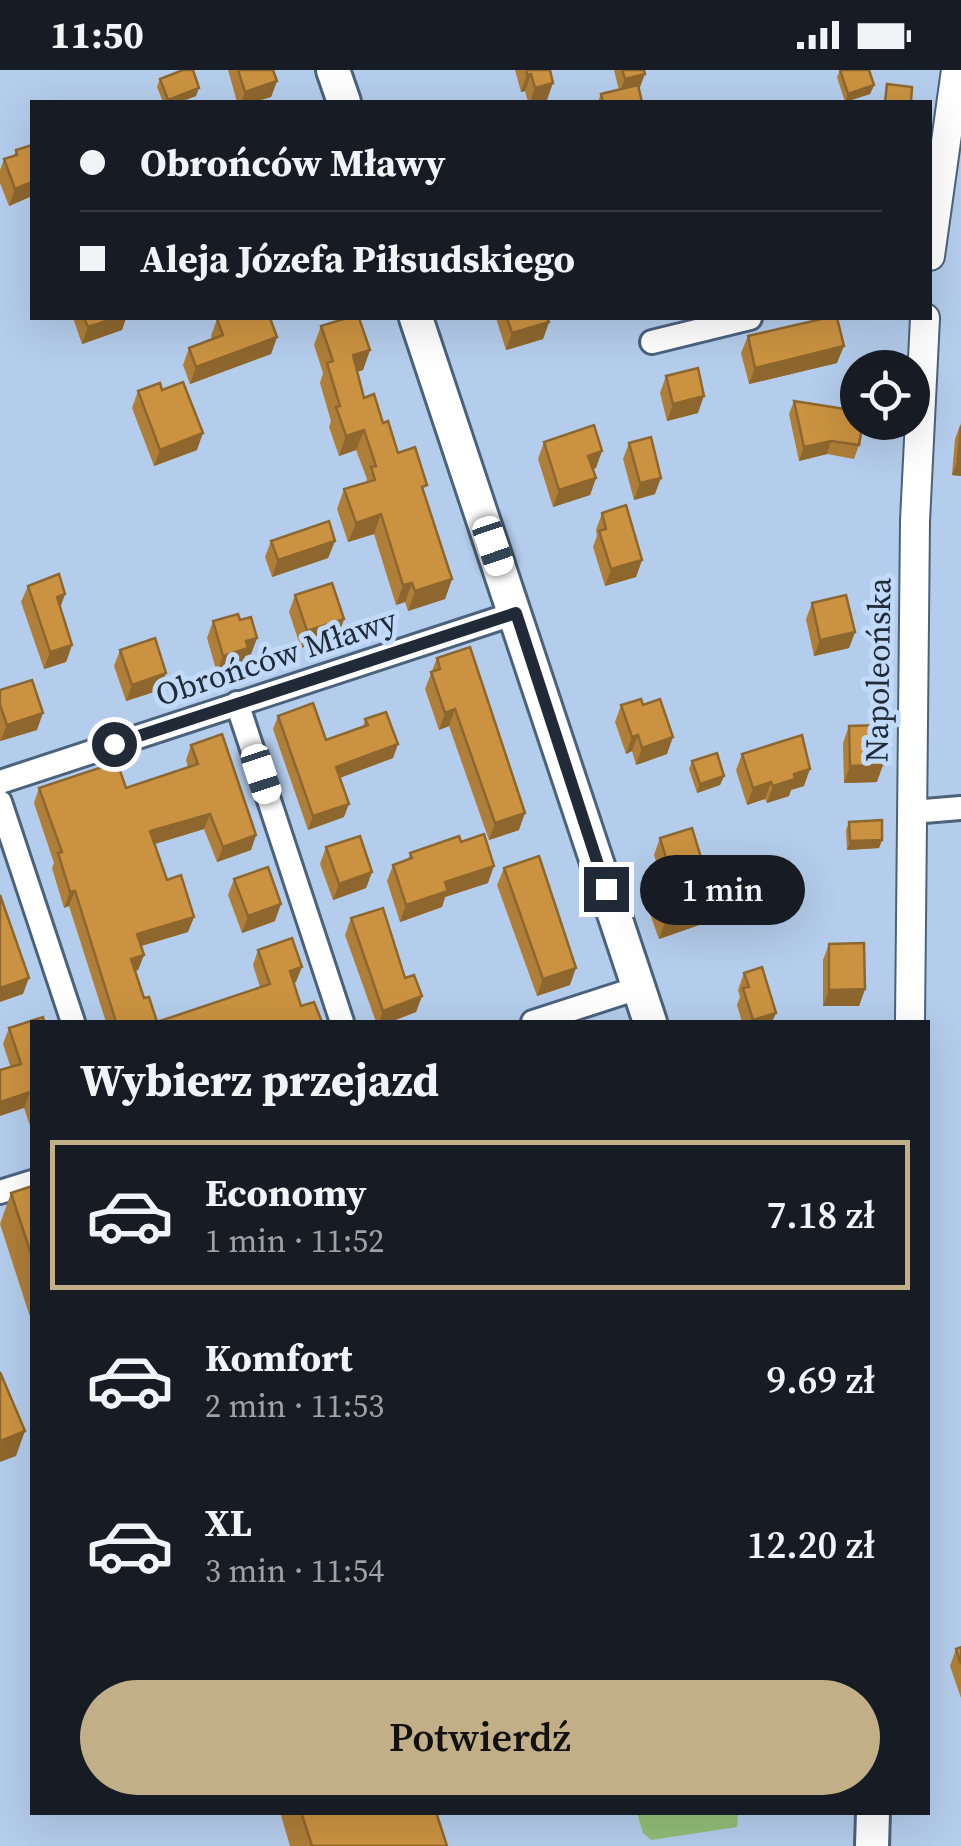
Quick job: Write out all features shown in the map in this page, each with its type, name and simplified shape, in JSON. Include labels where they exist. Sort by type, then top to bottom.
[{"type":"main road","points":[[334,70],[343,100]]},
{"type":"main road","points":[[417,320],[649,1020]]},
{"type":"main road","points":[[872,1846],[874,1815]]},
{"type":"street","points":[[932,242],[956,70]]},
{"type":"street","points":[[652,342],[742,320]]},
{"type":"street","name":"Napoleońska","points":[[910,1020],[914,521],[925,320]]},
{"type":"street","name":"Obrońców Mławy","points":[[0,782],[516,613]]},
{"type":"street","points":[[238,703],[341,1020]]},
{"type":"street","points":[[0,802],[71,1020]]},
{"type":"street","points":[[912,812],[961,808]]},
{"type":"street","points":[[539,1020],[638,988]]},
{"type":"street","points":[[0,1192],[30,1183]]},
{"type":"green space","points":[[638,1815],[738,1815],[737,1827],[651,1840],[643,1833]]},
{"type":"building","points":[[193,70],[199,88],[168,100],[160,79]]},
{"type":"building","points":[[238,70],[273,70],[277,81],[245,92]]},
{"type":"building","points":[[526,70],[550,70],[553,83],[535,88]]},
{"type":"building","points":[[622,70],[644,70],[645,74],[625,79]]},
{"type":"building","points":[[840,70],[869,70],[874,85],[848,94]]},
{"type":"building","points":[[887,84],[912,87],[911,100],[885,100]]},
{"type":"building","points":[[638,85],[642,100],[602,100],[601,94]]},
{"type":"building","points":[[30,146],[30,183],[15,189],[4,159],[17,155],[16,150]]},
{"type":"building","points":[[85,320],[109,320],[88,327]]},
{"type":"building","points":[[217,320],[271,320],[277,337],[196,367],[189,348],[223,335]]},
{"type":"building","points":[[360,320],[370,350],[353,355],[364,398],[374,394],[398,453],[415,447],[427,485],[422,487],[452,579],[415,591],[412,583],[403,585],[381,514],[356,523],[344,489],[375,480],[371,467],[376,466],[364,430],[346,436],[327,363],[333,361],[321,326]]},
{"type":"building","points":[[508,320],[549,322],[512,333]]},
{"type":"building","points":[[817,320],[838,320],[844,346],[755,368],[748,336]]},
{"type":"building","points":[[698,368],[704,396],[673,404],[666,376]]},
{"type":"building","points":[[183,382],[203,433],[160,450],[138,391],[160,383],[162,390]]},
{"type":"building","points":[[794,401],[840,408],[840,440],[860,440],[859,445],[831,441],[804,447]]},
{"type":"building","points":[[594,425],[602,451],[588,456],[596,478],[559,490],[544,442]]},
{"type":"building","points":[[651,437],[661,478],[640,483],[629,443]]},
{"type":"building","points":[[626,505],[642,560],[611,569],[599,531],[606,529],[602,513]]},
{"type":"building","points":[[329,521],[335,541],[278,560],[271,541]]},
{"type":"building","points":[[59,574],[65,594],[57,597],[72,645],[50,652],[28,586]]},
{"type":"building","points":[[332,583],[344,619],[307,631],[295,595]]},
{"type":"building","points":[[846,595],[855,632],[820,640],[812,603]]},
{"type":"building","points":[[238,614],[240,620],[251,617],[257,638],[246,641],[248,648],[223,656],[213,621]]},
{"type":"building","points":[[155,638],[166,673],[132,685],[120,650]]},
{"type":"building","points":[[470,647],[525,813],[495,823],[455,709],[445,713],[431,672],[440,669],[437,658]]},
{"type":"building","points":[[32,680],[43,713],[7,725],[0,690]]},
{"type":"building","points":[[641,699],[643,705],[660,699],[673,737],[642,748],[638,735],[632,737],[621,705]]},
{"type":"building","points":[[313,703],[326,740],[368,725],[365,719],[386,712],[398,744],[336,767],[349,804],[313,816],[278,716]]},
{"type":"building","points":[[882,725],[883,765],[850,766],[849,726]]},
{"type":"building","points":[[222,734],[256,835],[223,847],[210,814],[150,831],[167,880],[181,875],[194,917],[137,934],[144,955],[131,959],[144,998],[149,997],[156,1020],[115,1020],[75,891],[70,892],[58,853],[62,852],[39,788],[117,762],[126,788],[198,764],[191,745]]},
{"type":"building","points":[[802,735],[810,769],[794,774],[795,779],[753,788],[742,754]]},
{"type":"building","points":[[717,753],[724,776],[700,784],[692,761]]},
{"type":"building","points":[[882,820],[882,840],[850,841],[849,822]]},
{"type":"building","points":[[692,828],[703,864],[694,866],[708,907],[665,922],[656,897],[676,890],[660,838]]},
{"type":"building","points":[[484,834],[494,866],[445,882],[448,891],[406,905],[393,865],[412,858],[410,853],[459,836],[461,842]]},
{"type":"building","points":[[360,836],[372,872],[339,884],[326,847]]},
{"type":"building","points":[[539,856],[576,968],[543,979],[504,868]]},
{"type":"building","points":[[268,867],[281,904],[248,916],[234,879]]},
{"type":"building","points":[[0,895],[29,978],[0,988]]},
{"type":"building","points":[[383,908],[405,978],[414,975],[422,996],[383,1011],[351,918]]},
{"type":"building","points":[[292,938],[302,967],[290,971],[301,1006],[314,1002],[321,1020],[163,1020],[270,984],[258,950]]},
{"type":"building","points":[[864,943],[865,989],[829,990],[829,944]]},
{"type":"building","points":[[762,967],[776,1013],[753,1020],[743,988],[749,987],[744,973]]},
{"type":"building","points":[[30,1021],[30,1092],[0,1102],[0,1070],[21,1064],[9,1028]]},
{"type":"building","points":[[30,1187],[30,1251],[11,1193]]},
{"type":"building","points":[[0,1372],[25,1431],[0,1441]]},
{"type":"building","points":[[302,1815],[437,1815],[447,1846],[312,1846]]},
{"type":"route","points":[[114,744],[516,613],[606,889]]}]
